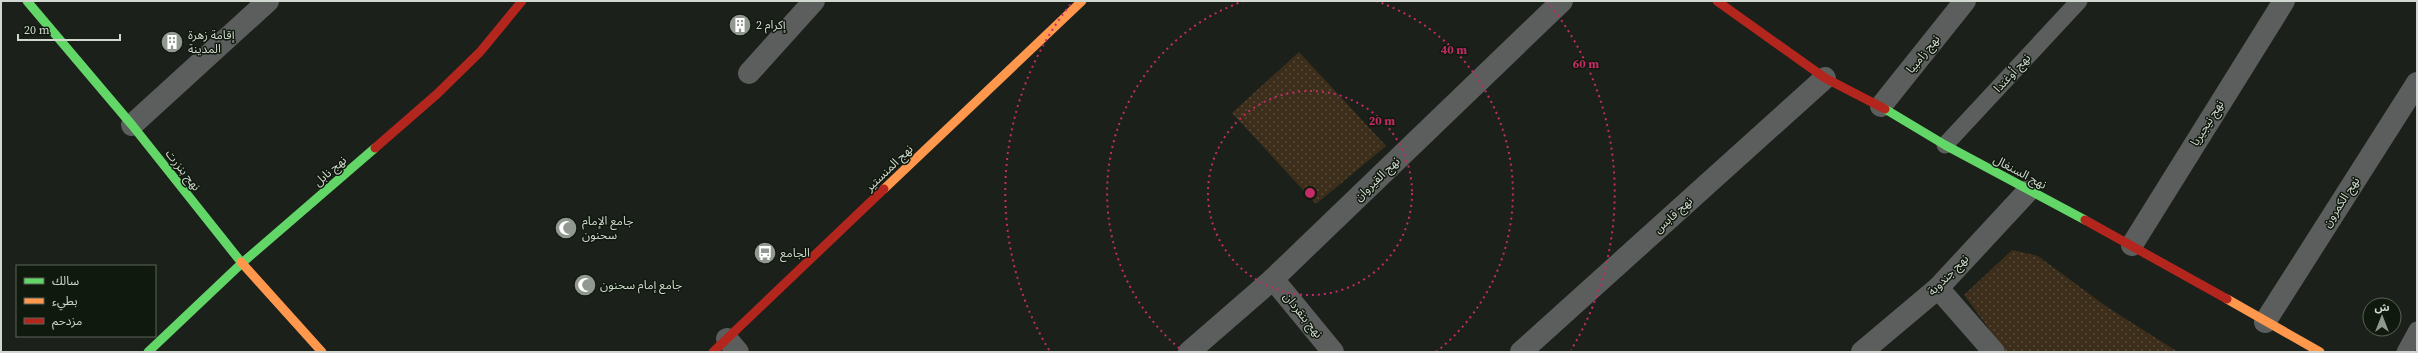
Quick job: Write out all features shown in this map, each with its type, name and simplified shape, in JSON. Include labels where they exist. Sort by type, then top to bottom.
[{"type":"street","name":"نهج بنزرت","points":[[27,1],[132,125],[242,263],[322,352]]},
{"type":"street","points":[[132,125],[268,1]]},
{"type":"street","name":"نهج نابل","points":[[148,352],[242,263],[437,94],[480,52],[522,1]]},
{"type":"street","points":[[749,73],[814,1]]},
{"type":"street","name":"نهج المنستير","points":[[726,348],[1082,1]]},
{"type":"street","name":"نهج القيروان","points":[[1189,352],[1273,279],[1562,1]]},
{"type":"street","name":"نهج السنغال","points":[[1717,1],[1824,78],[1881,106],[1945,145],[2028,191],[2132,245],[2320,352]]},
{"type":"street","name":"نهج زامبيا","points":[[1881,106],[1965,1]]},
{"type":"street","name":"نهج نيجيريا","points":[[2132,245],[2284,1]]},
{"type":"street","name":"نهج قابس","points":[[1520,352],[1824,78]]},
{"type":"street","name":"نهج الكمرون","points":[[2265,322],[2417,83]]},
{"type":"street","name":"نهج جندوبة","points":[[1862,352],[1938,288],[2028,191]]},
{"type":"street","name":"نهج بنقردان","points":[[1273,279],[1333,352]]},
{"type":"street","points":[[1938,288],[1994,352]]},
{"type":"lane","name":"نهج أوغندا","points":[[1945,145],[2078,1]]},
{"type":"lane","points":[[2405,352],[2417,330]]},
{"type":"shaded area","points":[[1299,52],[1386,146],[1316,204],[1232,113]]},
{"type":"shaded area","points":[[2012,250],[2038,256],[2107,307],[2178,352],[2006,352],[1964,295]]},
{"type":"traffic: fast","points":[[27,1],[132,125],[241,262]]},
{"type":"traffic: fast","points":[[1885,109],[1945,145],[2085,220]]},
{"type":"traffic: fast","points":[[148,352],[242,263],[375,148]]},
{"type":"traffic: slow","points":[[884,189],[1082,1]]},
{"type":"traffic: slow","points":[[241,262],[322,352]]},
{"type":"traffic: slow","points":[[2227,299],[2320,352]]},
{"type":"traffic: jam","points":[[375,148],[437,94],[480,52],[522,1]]},
{"type":"traffic: jam","points":[[1717,1],[1825,78],[1885,109]]},
{"type":"traffic: jam","points":[[713,352],[884,189]]},
{"type":"traffic: jam","points":[[2085,220],[2227,299]]},
{"type":"place","name":"إكرام 2","points":[[740,25]]},
{"type":"place","name":"إقامة زهرة المدينة","points":[[172,42]]},
{"type":"place","name":"جامع الإمام سحنون","points":[[566,228]]},
{"type":"place","name":"الجامع","points":[[765,253]]},
{"type":"place","name":"جامع إمام سحنون","points":[[585,285]]}]
